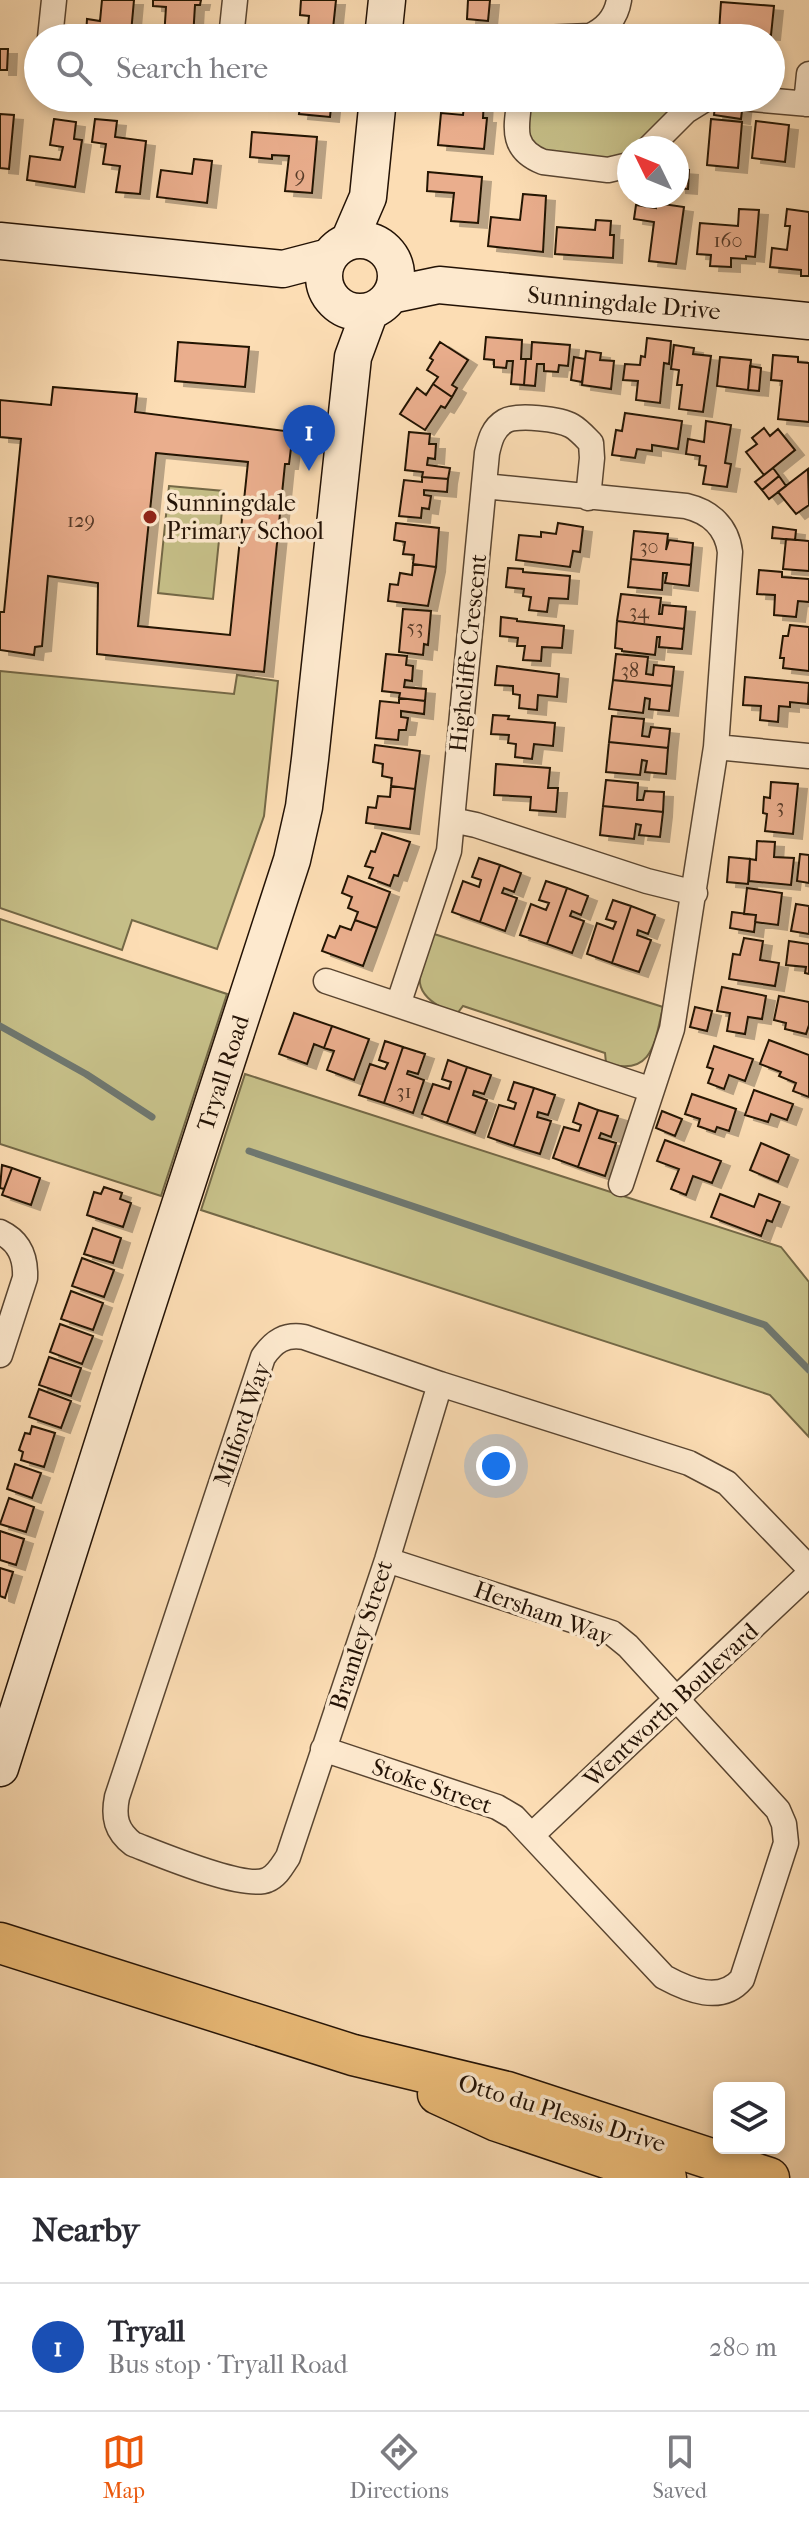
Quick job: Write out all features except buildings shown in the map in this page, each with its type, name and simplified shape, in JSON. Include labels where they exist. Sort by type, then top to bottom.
[{"type":"main road","name":"Otto du Plessis Drive","points":[[0,1943],[353,2055],[507,2092],[769,2178]]},
{"type":"main road","name":"Otto du Plessis Drive","points":[[353,2055],[497,2121],[666,2178]]},
{"type":"street","points":[[48,0],[54,0],[51,24]]},
{"type":"street","points":[[232,24],[235,0]]},
{"type":"street","points":[[384,24],[387,0]]},
{"type":"street","points":[[609,24],[619,0]]},
{"type":"street","points":[[785,102],[808,104],[809,74]]},
{"type":"street","points":[[357,301],[324,275],[368,197],[377,112]]},
{"type":"street","points":[[518,112],[516,132],[519,142],[533,158],[608,170],[617,168]]},
{"type":"street","points":[[662,136],[687,112]]},
{"type":"street","points":[[357,301],[397,277],[368,197]]},
{"type":"street","points":[[283,269],[367,240],[388,254]]},
{"type":"street","points":[[0,241],[283,269],[357,301]]},
{"type":"street","name":"Sunningdale Drive","points":[[388,254],[439,285]]},
{"type":"street","name":"Sunningdale Drive","points":[[357,301],[439,285],[809,321]]},
{"type":"street","name":"Tryall Road","points":[[0,1768],[292,860],[308,775],[357,301]]},
{"type":"street","name":"Highcliffe Crescent","points":[[398,1005],[449,851],[487,453],[493,432],[506,420],[521,417],[572,426],[591,443],[588,498]]},
{"type":"street","points":[[484,486],[701,510],[715,520],[728,538],[730,552],[716,747],[695,893],[672,1029],[621,1184]]},
{"type":"street","points":[[716,747],[809,756]]},
{"type":"street","points":[[452,820],[695,893]]},
{"type":"street","points":[[326,981],[652,1090]]},
{"type":"street","points":[[0,1355],[25,1278],[24,1258],[9,1239]]},
{"type":"street","name":"Milford Way","points":[[269,1880],[241,1881],[133,1844],[120,1832],[114,1812],[263,1357],[279,1340],[291,1335],[672,1457],[710,1472],[727,1483],[809,1568]]},
{"type":"street","name":"Bramley Street","points":[[269,1880],[278,1873],[288,1857],[387,1560],[440,1384]]},
{"type":"street","name":"Hersham Way","points":[[387,1560],[612,1633],[628,1646],[756,1783],[778,1810],[784,1824],[786,1843],[746,1971],[738,1984],[726,1992],[713,1994],[693,1990],[664,1977],[533,1834]]},
{"type":"street","name":"Wentworth Boulevard","points":[[533,1834],[809,1574]]},
{"type":"street","name":"Stoke Street","points":[[323,1749],[497,1807],[533,1834]]},
{"type":"shaded area","points":[[529,112],[669,112],[646,136],[617,136],[617,157],[612,159],[539,150],[528,138]]},
{"type":"shaded area","points":[[169,486],[224,491],[213,599],[158,593]]},
{"type":"shaded area","points":[[0,671],[234,694],[237,675],[278,681],[264,816],[217,949],[132,920],[122,950],[0,908]]},
{"type":"shaded area","points":[[0,919],[227,994],[161,1196],[0,1144]]},
{"type":"shaded area","points":[[431,933],[663,1007],[654,1044],[643,1061],[622,1066],[606,1063],[605,1053],[463,1006],[456,1015],[429,999],[420,983],[422,962]]},
{"type":"shaded area","points":[[245,1074],[781,1247],[809,1282],[809,1437],[770,1395],[201,1210]]},
{"type":"waterway","points":[[0,1026],[86,1074],[152,1117]]},
{"type":"waterway","points":[[249,1151],[765,1325],[809,1370]]},
{"type":"place","name":"Tryall","points":[[309,471]]},
{"type":"place","name":"Sunningdale Primary School","points":[[150,517]]}]
